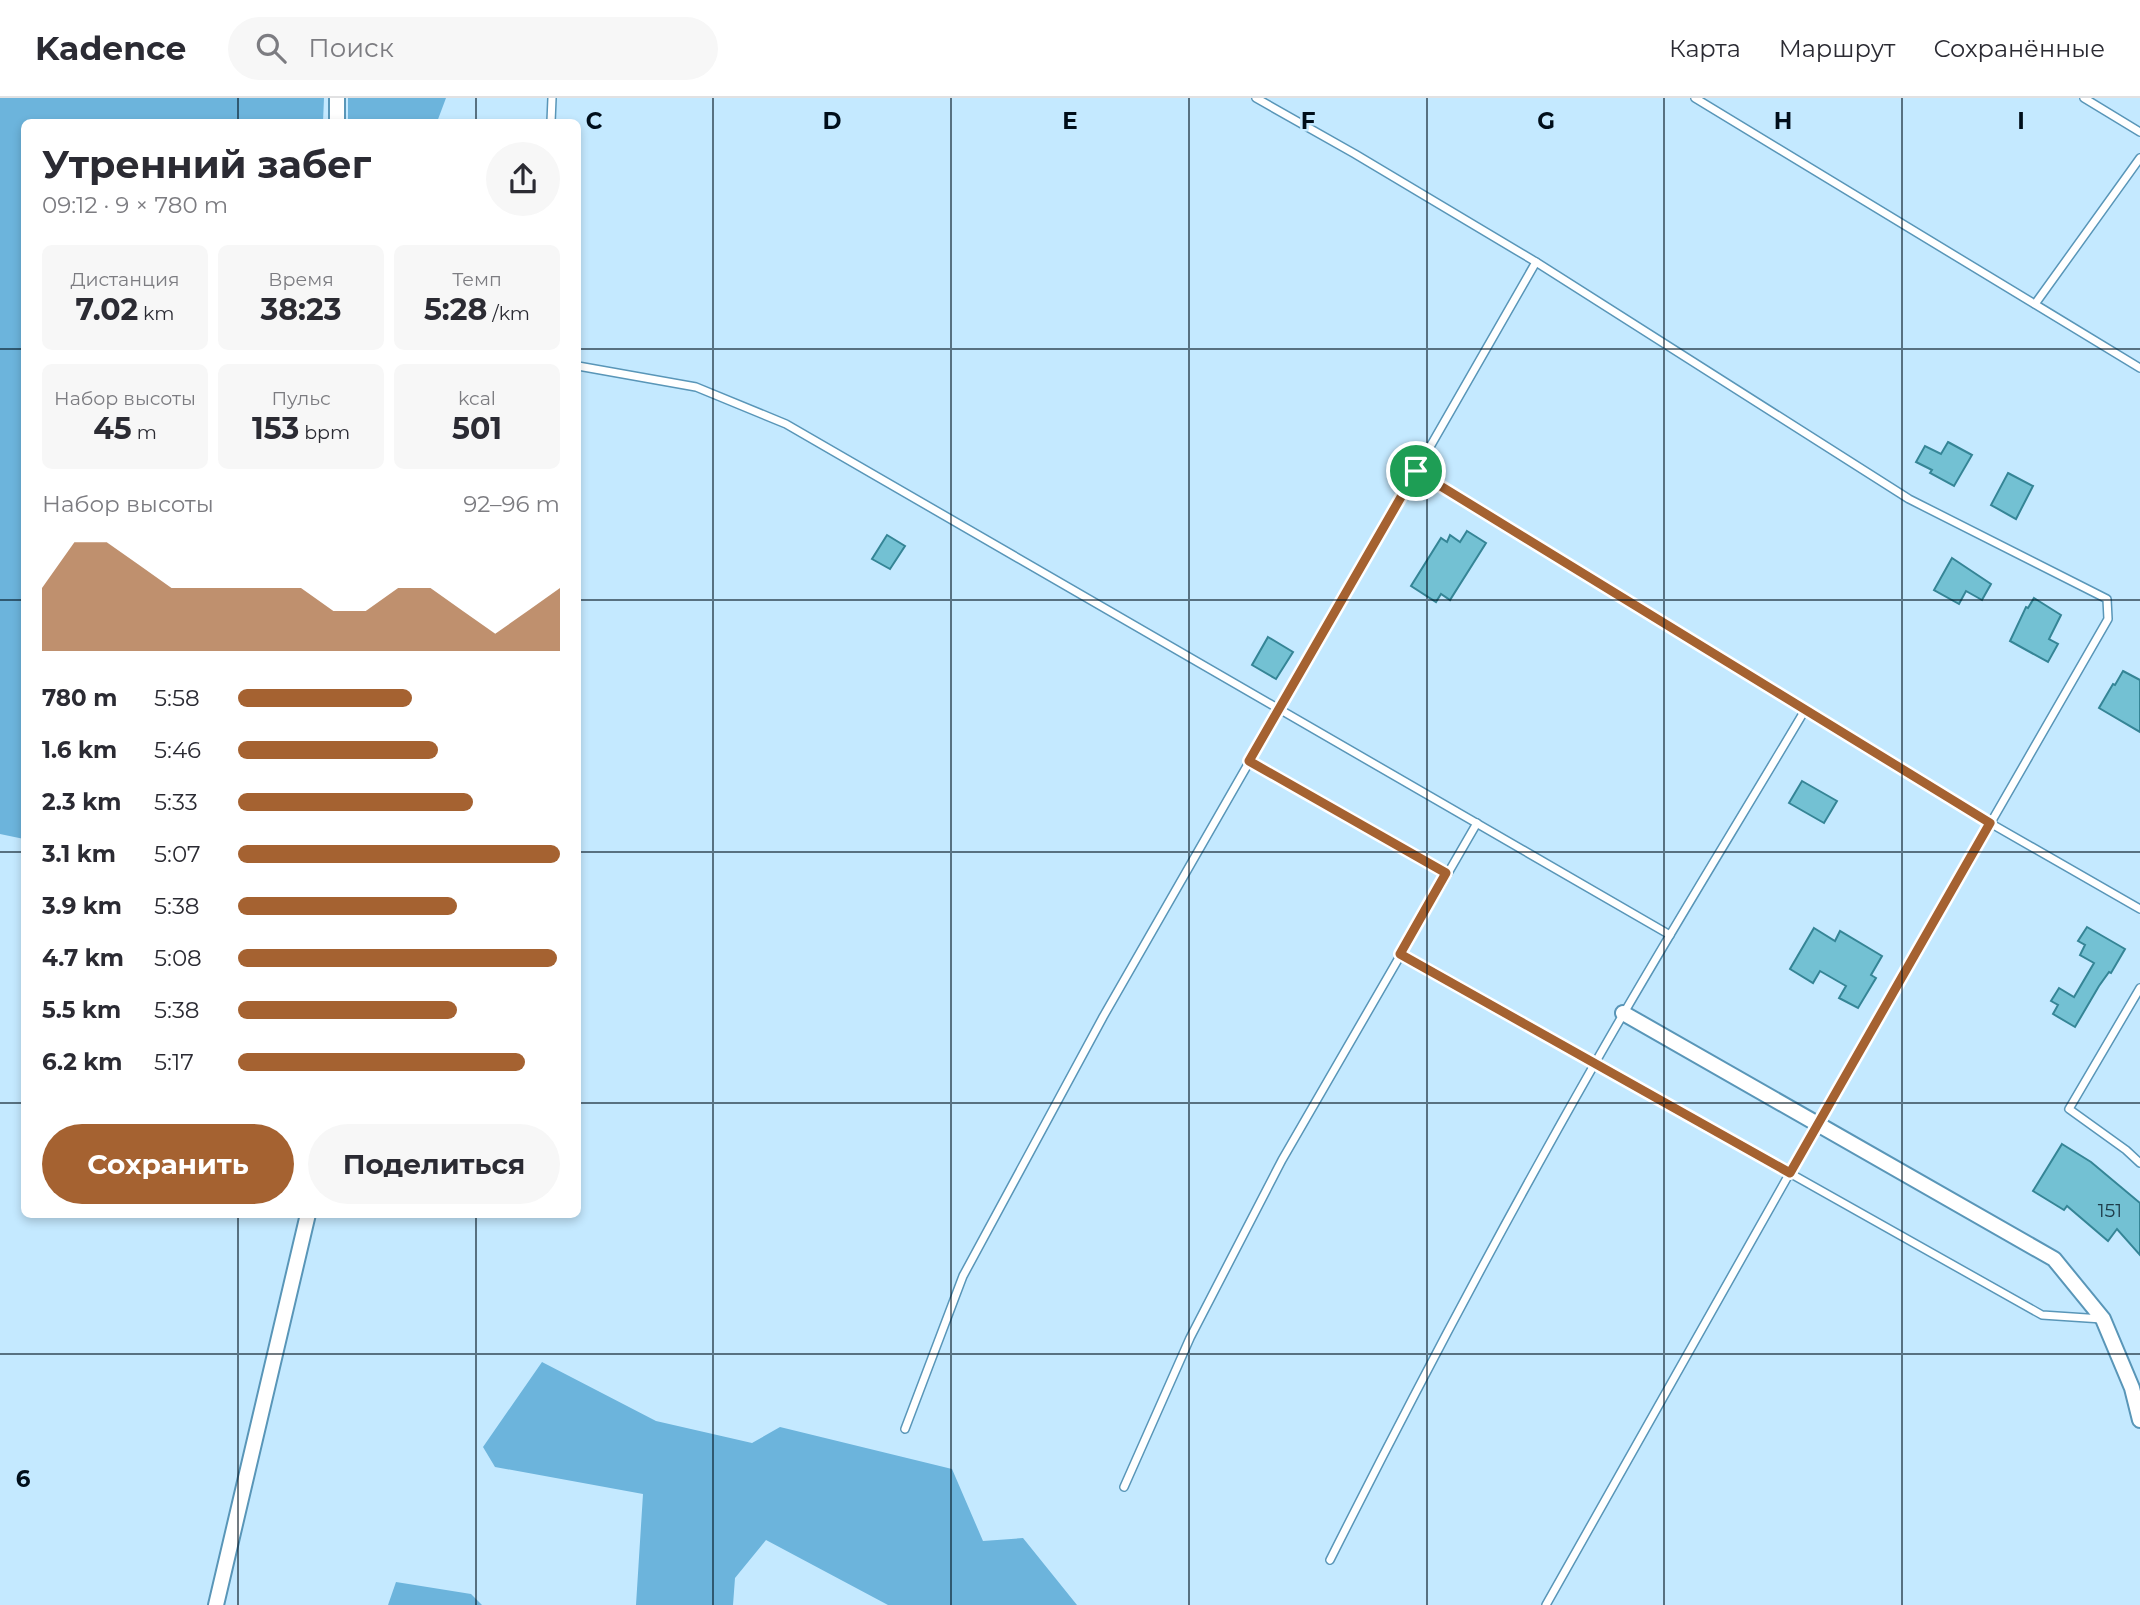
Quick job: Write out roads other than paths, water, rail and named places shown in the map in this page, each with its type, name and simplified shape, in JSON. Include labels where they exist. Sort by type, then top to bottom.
[{"type":"street","points":[[337,98],[337,119]]},
{"type":"street","points":[[1623,1013],[2054,1259],[2103,1319],[2132,1388],[2140,1420]]},
{"type":"street","points":[[216,1605],[306,1218]]},
{"type":"lane","points":[[551,119],[552,98]]},
{"type":"lane","points":[[1256,98],[1355,153],[1536,262],[1909,499],[2107,599],[2108,619],[1818,1123],[1546,1605]]},
{"type":"lane","points":[[1695,98],[2140,368]]},
{"type":"lane","points":[[2084,98],[2140,132]]},
{"type":"lane","points":[[2035,304],[2140,159]]},
{"type":"lane","points":[[905,1429],[963,1276],[1103,1017],[1536,262]]},
{"type":"lane","points":[[581,367],[696,387],[786,424],[1670,935]]},
{"type":"lane","points":[[1416,471],[1990,823],[2140,909]]},
{"type":"lane","points":[[1330,1560],[1404,1413],[1594,1064],[1805,710]]},
{"type":"lane","points":[[1249,761],[1446,873]]},
{"type":"lane","points":[[1124,1487],[1190,1338],[1282,1160],[1477,823]]},
{"type":"lane","points":[[1400,954],[2042,1315],[2103,1319]]},
{"type":"lane","points":[[2140,988],[2069,1109],[2140,1163]]}]
